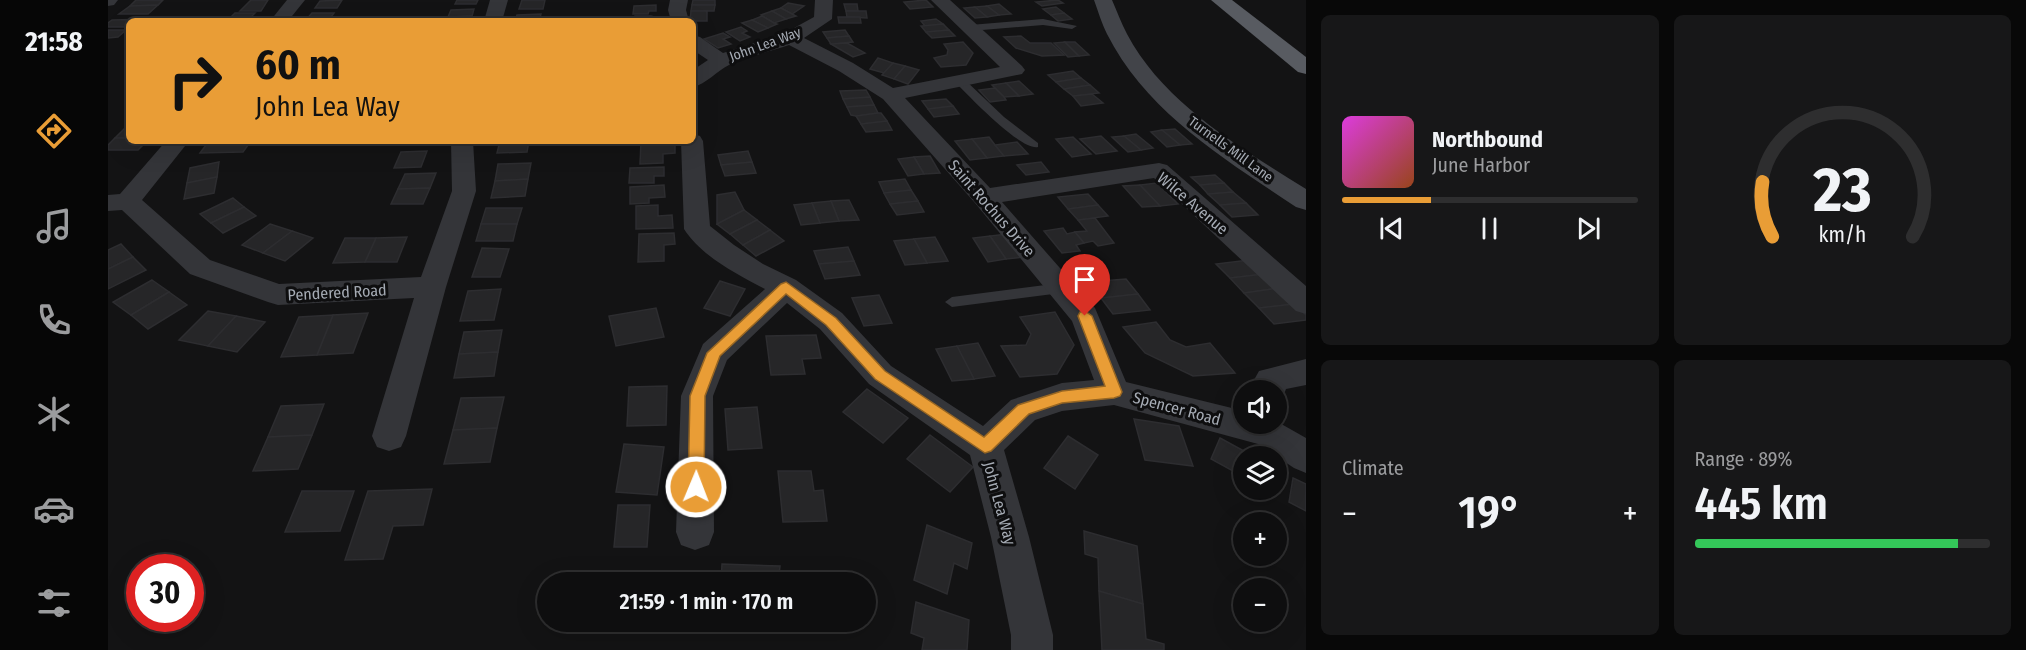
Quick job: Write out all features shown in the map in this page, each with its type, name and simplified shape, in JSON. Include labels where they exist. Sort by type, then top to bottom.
[{"type":"highway","points":[[1220,0],[1306,67]]},
{"type":"highway","points":[[1249,0],[1287,28]]},
{"type":"main road","name":"Turnells Mill Lane","points":[[1103,0],[1107,15],[1129,54],[1162,96],[1206,134],[1306,201]]},
{"type":"street","points":[[281,18],[296,0]]},
{"type":"street","points":[[494,18],[499,0]]},
{"type":"street","points":[[679,0],[677,10],[679,18]]},
{"type":"street","name":"John Lea Way","points":[[696,78],[702,71],[720,60],[790,38],[823,19],[824,0]]},
{"type":"street","points":[[890,96],[1015,70],[940,0]]},
{"type":"street","name":"Saint Rochus Drive","points":[[790,38],[846,67],[890,96],[984,197],[1085,316],[1114,392]]},
{"type":"street","points":[[696,43],[720,60]]},
{"type":"street","points":[[118,202],[175,144]]},
{"type":"street","points":[[389,436],[432,287],[464,192],[462,144]]},
{"type":"street","name":"John Lea Way","points":[[693,144],[697,169],[694,192],[697,229],[724,252],[753,271],[786,287],[831,321],[880,375],[985,446],[1010,537],[1032,635],[1032,650]]},
{"type":"street","name":"Wilce Avenue","points":[[984,197],[1159,170],[1306,303]]},
{"type":"street","name":"Pendered Road","points":[[118,202],[200,267],[278,295],[432,287]]},
{"type":"street","points":[[695,532],[697,396],[703,378],[714,353],[786,287]]},
{"type":"street","points":[[1270,380],[1306,372]]},
{"type":"street","name":"Spencer Road","points":[[985,446],[1023,410],[1062,397],[1114,392],[1233,420]]},
{"type":"street","name":"Spencer Road","points":[[1276,434],[1306,457]]},
{"type":"lane","points":[[970,28],[1043,22],[1072,26]]},
{"type":"lane","points":[[960,81],[1000,119],[1034,145]]},
{"type":"lane","points":[[952,302],[1061,288]]},
{"type":"building","points":[[136,0],[163,0],[158,5],[130,6]]},
{"type":"building","points":[[251,0],[268,0],[261,11],[240,11]]},
{"type":"building","points":[[342,0],[337,8],[315,8],[320,1]]},
{"type":"building","points":[[457,0],[478,0],[476,4],[455,4]]},
{"type":"building","points":[[522,0],[545,0],[543,9],[519,9]]},
{"type":"building","points":[[693,0],[715,0],[715,5],[692,5]]},
{"type":"building","points":[[926,0],[933,7],[910,9],[904,2]]},
{"type":"building","points":[[1058,0],[1063,3],[1042,6],[1036,2]]},
{"type":"building","points":[[788,3],[804,6],[792,14],[781,8]]},
{"type":"building","points":[[844,4],[857,4],[858,11],[846,11]]},
{"type":"building","points":[[999,4],[1011,14],[999,15],[987,6]]},
{"type":"building","points":[[158,5],[148,14],[119,14],[130,6]]},
{"type":"building","points":[[656,5],[656,11],[649,11],[648,14],[633,14],[634,6]]},
{"type":"building","points":[[692,5],[715,5],[714,11],[691,11]]},
{"type":"building","points":[[987,6],[999,15],[987,17],[975,7]]},
{"type":"building","points":[[975,7],[987,17],[975,18],[964,8]]},
{"type":"building","points":[[1056,7],[1064,13],[1051,15],[1043,9]]},
{"type":"building","points":[[781,8],[796,16],[786,19],[772,11]]},
{"type":"building","points":[[474,9],[472,16],[448,17],[451,10]]},
{"type":"building","points":[[691,11],[707,11],[707,21],[696,21],[696,18],[690,18]]},
{"type":"building","points":[[772,11],[786,19],[774,23],[761,15]]},
{"type":"building","points":[[846,11],[866,11],[867,18],[847,17]]},
{"type":"building","points":[[235,13],[255,13],[250,18],[230,18]]},
{"type":"building","points":[[312,13],[334,13],[330,18],[308,18]]},
{"type":"building","points":[[1064,13],[1072,19],[1058,21],[1051,15]]},
{"type":"building","points":[[541,14],[540,18],[516,18],[517,15]]},
{"type":"building","points":[[472,16],[471,18],[448,17]]},
{"type":"building","points":[[635,16],[651,16],[658,18],[635,18]]},
{"type":"building","points":[[762,16],[777,24],[768,28],[752,20]]},
{"type":"building","points":[[838,17],[860,17],[861,23],[839,23]]},
{"type":"building","points":[[936,19],[943,24],[925,26],[921,21]]},
{"type":"building","points":[[112,20],[126,20],[126,27],[108,27],[108,23]]},
{"type":"building","points":[[752,20],[768,28],[758,32],[742,23]]},
{"type":"building","points":[[943,24],[949,30],[926,32],[921,26]]},
{"type":"building","points":[[741,27],[747,31],[742,33],[750,37],[740,41],[726,32]]},
{"type":"building","points":[[108,30],[126,30],[118,37],[108,38]]},
{"type":"building","points":[[845,30],[849,36],[827,38],[823,32]]},
{"type":"building","points":[[949,30],[955,36],[932,38],[926,32]]},
{"type":"building","points":[[723,33],[730,37],[723,39],[731,44],[718,48],[704,39]]},
{"type":"building","points":[[849,36],[853,42],[831,44],[827,38]]},
{"type":"building","points":[[1021,36],[1030,43],[1051,43],[1064,55],[1042,56],[1016,48],[1004,37]]},
{"type":"building","points":[[963,42],[973,53],[966,65],[941,67],[934,58],[947,55],[948,50],[944,44]]},
{"type":"building","points":[[1065,42],[1079,56],[1068,57],[1054,43]]},
{"type":"building","points":[[1065,42],[1075,42],[1089,55],[1079,56]]},
{"type":"building","points":[[847,43],[865,53],[853,57],[831,44]]},
{"type":"building","points":[[878,58],[893,63],[884,73],[870,69]]},
{"type":"building","points":[[893,63],[905,66],[894,79],[882,75]]},
{"type":"building","points":[[905,66],[919,70],[908,84],[894,79]]},
{"type":"building","points":[[1073,71],[1081,78],[1056,82],[1048,75]]},
{"type":"building","points":[[1081,78],[1090,85],[1064,89],[1056,82]]},
{"type":"building","points":[[1019,81],[1033,94],[1019,96],[1006,83]]},
{"type":"building","points":[[1006,83],[1019,96],[1004,97],[992,85]]},
{"type":"building","points":[[1090,85],[1099,93],[1073,96],[1064,89]]},
{"type":"building","points":[[995,88],[1006,100],[990,102],[979,90]]},
{"type":"building","points":[[866,90],[870,97],[843,99],[840,91]]},
{"type":"building","points":[[1092,94],[1103,103],[1081,106],[1073,96]]},
{"type":"building","points":[[870,97],[874,105],[847,107],[843,99]]},
{"type":"building","points":[[946,99],[953,106],[928,109],[922,101]]},
{"type":"building","points":[[874,105],[878,113],[856,116],[851,115],[847,107]]},
{"type":"building","points":[[953,106],[959,114],[934,117],[928,109]]},
{"type":"building","points":[[881,113],[887,121],[861,124],[856,116]]},
{"type":"building","points":[[887,121],[892,130],[866,132],[861,124]]},
{"type":"building","points":[[126,127],[126,138],[115,138]]},
{"type":"building","points":[[1175,129],[1192,144],[1180,145],[1162,130]]},
{"type":"building","points":[[1162,130],[1180,145],[1167,147],[1151,132]]},
{"type":"building","points":[[1136,134],[1153,148],[1141,150],[1124,136]]},
{"type":"building","points":[[1101,136],[1117,151],[1096,154],[1080,139]]},
{"type":"building","points":[[1124,136],[1141,150],[1128,152],[1112,137]]},
{"type":"building","points":[[989,137],[1004,156],[987,158],[972,139]]},
{"type":"building","points":[[1073,137],[1091,154],[1072,157],[1056,139]]},
{"type":"building","points":[[115,138],[126,138],[126,144],[144,144],[138,150],[108,150],[108,145]]},
{"type":"building","points":[[972,139],[987,158],[970,160],[955,141]]},
{"type":"building","points":[[1017,142],[1028,154],[1004,156],[995,145]]},
{"type":"building","points":[[207,144],[249,144],[243,152],[200,153]]},
{"type":"building","points":[[392,144],[416,144],[415,145]]},
{"type":"building","points":[[499,144],[528,144],[527,152],[497,153]]},
{"type":"building","points":[[641,144],[675,144],[675,153],[663,154],[663,163],[640,164]]},
{"type":"building","points":[[427,151],[421,167],[394,168],[401,152]]},
{"type":"building","points":[[748,151],[752,162],[721,165],[718,155]]},
{"type":"building","points":[[930,156],[940,173],[924,174],[914,157]]},
{"type":"building","points":[[914,157],[924,174],[908,176],[898,159]]},
{"type":"building","points":[[219,162],[217,177],[187,183],[190,168]]},
{"type":"building","points":[[752,162],[756,173],[725,176],[721,165]]},
{"type":"building","points":[[1041,162],[1049,172],[1026,175],[1017,165]]},
{"type":"building","points":[[531,163],[528,179],[495,181],[498,164]]},
{"type":"building","points":[[664,167],[664,176],[654,176],[654,183],[629,183],[630,168]]},
{"type":"building","points":[[436,173],[430,188],[398,189],[405,174]]},
{"type":"building","points":[[1215,175],[1224,183],[1200,185],[1191,177]]},
{"type":"building","points":[[217,177],[214,193],[184,199],[187,183]]},
{"type":"building","points":[[528,179],[525,196],[491,198],[495,181]]},
{"type":"building","points":[[905,179],[911,190],[884,193],[879,182]]},
{"type":"building","points":[[1157,183],[1178,204],[1160,206],[1140,185]]},
{"type":"building","points":[[1224,183],[1233,192],[1208,194],[1200,185]]},
{"type":"building","points":[[664,185],[665,197],[649,198],[649,203],[630,204],[630,187]]},
{"type":"building","points":[[1140,185],[1160,206],[1142,207],[1123,186]]},
{"type":"building","points":[[430,188],[423,204],[391,204],[398,189]]},
{"type":"building","points":[[911,190],[918,201],[890,204],[884,193]]},
{"type":"building","points":[[735,192],[744,210],[717,224],[717,195]]},
{"type":"building","points":[[1233,192],[1246,203],[1220,205],[1208,194]]},
{"type":"building","points":[[1088,194],[1098,205],[1068,209],[1058,197]]},
{"type":"building","points":[[233,198],[244,207],[211,223],[200,214]]},
{"type":"building","points":[[849,200],[859,220],[839,221],[831,201]]},
{"type":"building","points":[[831,201],[839,221],[820,223],[812,203]]},
{"type":"building","points":[[918,201],[924,212],[897,215],[890,204]]},
{"type":"building","points":[[812,203],[820,223],[801,225],[794,205]]},
{"type":"building","points":[[1246,203],[1258,215],[1232,217],[1220,205]]},
{"type":"building","points":[[658,205],[658,216],[672,215],[673,228],[636,229],[636,206]]},
{"type":"building","points":[[1098,205],[1108,216],[1078,220],[1068,209]]},
{"type":"building","points":[[244,207],[256,216],[223,233],[211,223]]},
{"type":"building","points":[[486,208],[522,208],[517,224],[481,224]]},
{"type":"building","points":[[744,210],[757,220],[730,234],[717,224]]},
{"type":"building","points":[[1095,218],[1114,243],[1098,246],[1093,241],[1084,243],[1075,232],[1087,231],[1078,220]]},
{"type":"building","points":[[757,220],[770,230],[743,245],[730,234]]},
{"type":"building","points":[[270,224],[292,231],[263,253],[242,245]]},
{"type":"building","points":[[481,224],[517,224],[513,241],[476,241]]},
{"type":"building","points":[[1063,228],[1067,234],[1075,232],[1084,243],[1076,245],[1080,251],[1062,253],[1044,231]]},
{"type":"building","points":[[770,230],[784,241],[756,256],[743,245]]},
{"type":"building","points":[[292,231],[313,238],[285,261],[263,253]]},
{"type":"building","points":[[674,233],[675,244],[664,245],[664,261],[638,262],[639,234]]},
{"type":"building","points":[[1007,234],[1024,257],[1006,259],[990,236]]},
{"type":"building","points":[[990,236],[1006,259],[988,262],[973,238]]},
{"type":"building","points":[[407,237],[397,262],[365,262],[376,238]]},
{"type":"building","points":[[935,237],[948,261],[927,263],[914,239]]},
{"type":"building","points":[[345,238],[376,238],[365,262],[333,263]]},
{"type":"building","points":[[914,239],[927,263],[905,265],[894,241]]},
{"type":"building","points":[[121,244],[133,257],[108,269],[108,250]]},
{"type":"building","points":[[848,247],[854,261],[819,264],[814,251]]},
{"type":"building","points":[[482,248],[509,249],[500,277],[472,277]]},
{"type":"building","points":[[133,257],[146,270],[108,289],[108,269]]},
{"type":"building","points":[[1249,260],[1264,274],[1230,278],[1216,264]]},
{"type":"building","points":[[854,261],[860,275],[825,279],[819,264]]},
{"type":"building","points":[[1264,274],[1279,288],[1244,293],[1230,278]]},
{"type":"building","points":[[1126,279],[1138,294],[1101,298],[1090,282]]},
{"type":"building","points":[[152,280],[169,292],[131,315],[113,302]]},
{"type":"building","points":[[720,281],[745,289],[730,316],[704,308]]},
{"type":"building","points":[[1279,288],[1294,304],[1259,308],[1244,293]]},
{"type":"building","points":[[501,289],[494,320],[460,321],[468,291]]},
{"type":"building","points":[[169,292],[187,305],[148,329],[131,315]]},
{"type":"building","points":[[1138,294],[1150,310],[1113,314],[1101,298]]},
{"type":"building","points":[[879,295],[892,323],[864,326],[852,298]]},
{"type":"building","points":[[1294,304],[1306,315],[1306,320],[1274,324],[1259,308]]},
{"type":"building","points":[[656,308],[664,337],[616,346],[609,316]]},
{"type":"building","points":[[208,311],[236,316],[208,346],[179,340]]},
{"type":"building","points":[[1055,312],[1074,345],[1057,374],[1020,377],[1001,346],[1026,345],[1031,334],[1020,317]]},
{"type":"building","points":[[368,313],[353,353],[317,355],[333,315]]},
{"type":"building","points":[[333,315],[317,355],[281,357],[299,317]]},
{"type":"building","points":[[236,316],[265,322],[237,352],[208,346]]},
{"type":"building","points":[[1156,322],[1170,340],[1186,347],[1210,343],[1235,373],[1193,376],[1145,353],[1123,327]]},
{"type":"building","points":[[502,330],[498,352],[459,354],[464,332]]},
{"type":"building","points":[[816,335],[821,358],[802,359],[805,374],[771,375],[766,336]]},
{"type":"building","points":[[978,343],[995,376],[974,379],[957,346]]},
{"type":"building","points":[[957,346],[974,379],[952,381],[936,349]]},
{"type":"building","points":[[498,352],[494,376],[454,378],[459,354]]},
{"type":"building","points":[[667,386],[666,425],[627,426],[629,387]]},
{"type":"building","points":[[867,389],[908,418],[883,443],[843,412]]},
{"type":"building","points":[[504,397],[497,428],[453,430],[461,398]]},
{"type":"building","points":[[324,404],[312,435],[268,437],[281,406]]},
{"type":"building","points":[[757,407],[762,448],[728,450],[725,409]]},
{"type":"building","points":[[1134,419],[1179,426],[1193,466],[1145,460]]},
{"type":"building","points":[[497,428],[490,462],[444,464],[453,430]]},
{"type":"building","points":[[312,435],[298,469],[253,471],[268,437]]},
{"type":"building","points":[[930,435],[973,467],[950,492],[907,459]]},
{"type":"building","points":[[1068,436],[1098,455],[1075,489],[1044,468]]},
{"type":"building","points":[[1220,438],[1235,446],[1233,471],[1211,459]]},
{"type":"building","points":[[624,444],[664,447],[657,495],[616,492]]},
{"type":"building","points":[[778,471],[811,471],[814,491],[823,490],[827,521],[783,522]]},
{"type":"building","points":[[1293,478],[1306,484],[1306,511],[1289,502]]},
{"type":"building","points":[[432,489],[423,525],[393,526],[383,559],[345,560],[368,491]]},
{"type":"building","points":[[302,491],[354,491],[340,531],[285,532]]},
{"type":"building","points":[[618,505],[650,505],[647,547],[614,547]]},
{"type":"building","points":[[927,525],[972,543],[967,569],[954,563],[947,594],[914,580]]},
{"type":"building","points":[[1084,531],[1137,546],[1143,604],[1099,591],[1098,558],[1085,554]]},
{"type":"building","points":[[722,564],[780,566],[779,572],[722,572]]},
{"type":"building","points":[[1099,591],[1143,604],[1146,639],[1164,644],[1164,650],[1102,650]]},
{"type":"building","points":[[916,602],[969,620],[967,650],[922,650],[924,638],[911,633]]},
{"type":"route","points":[[696,487],[697,396],[714,353],[786,287],[831,321],[880,375],[985,446],[1023,410],[1062,397],[1114,392],[1085,316]]}]
